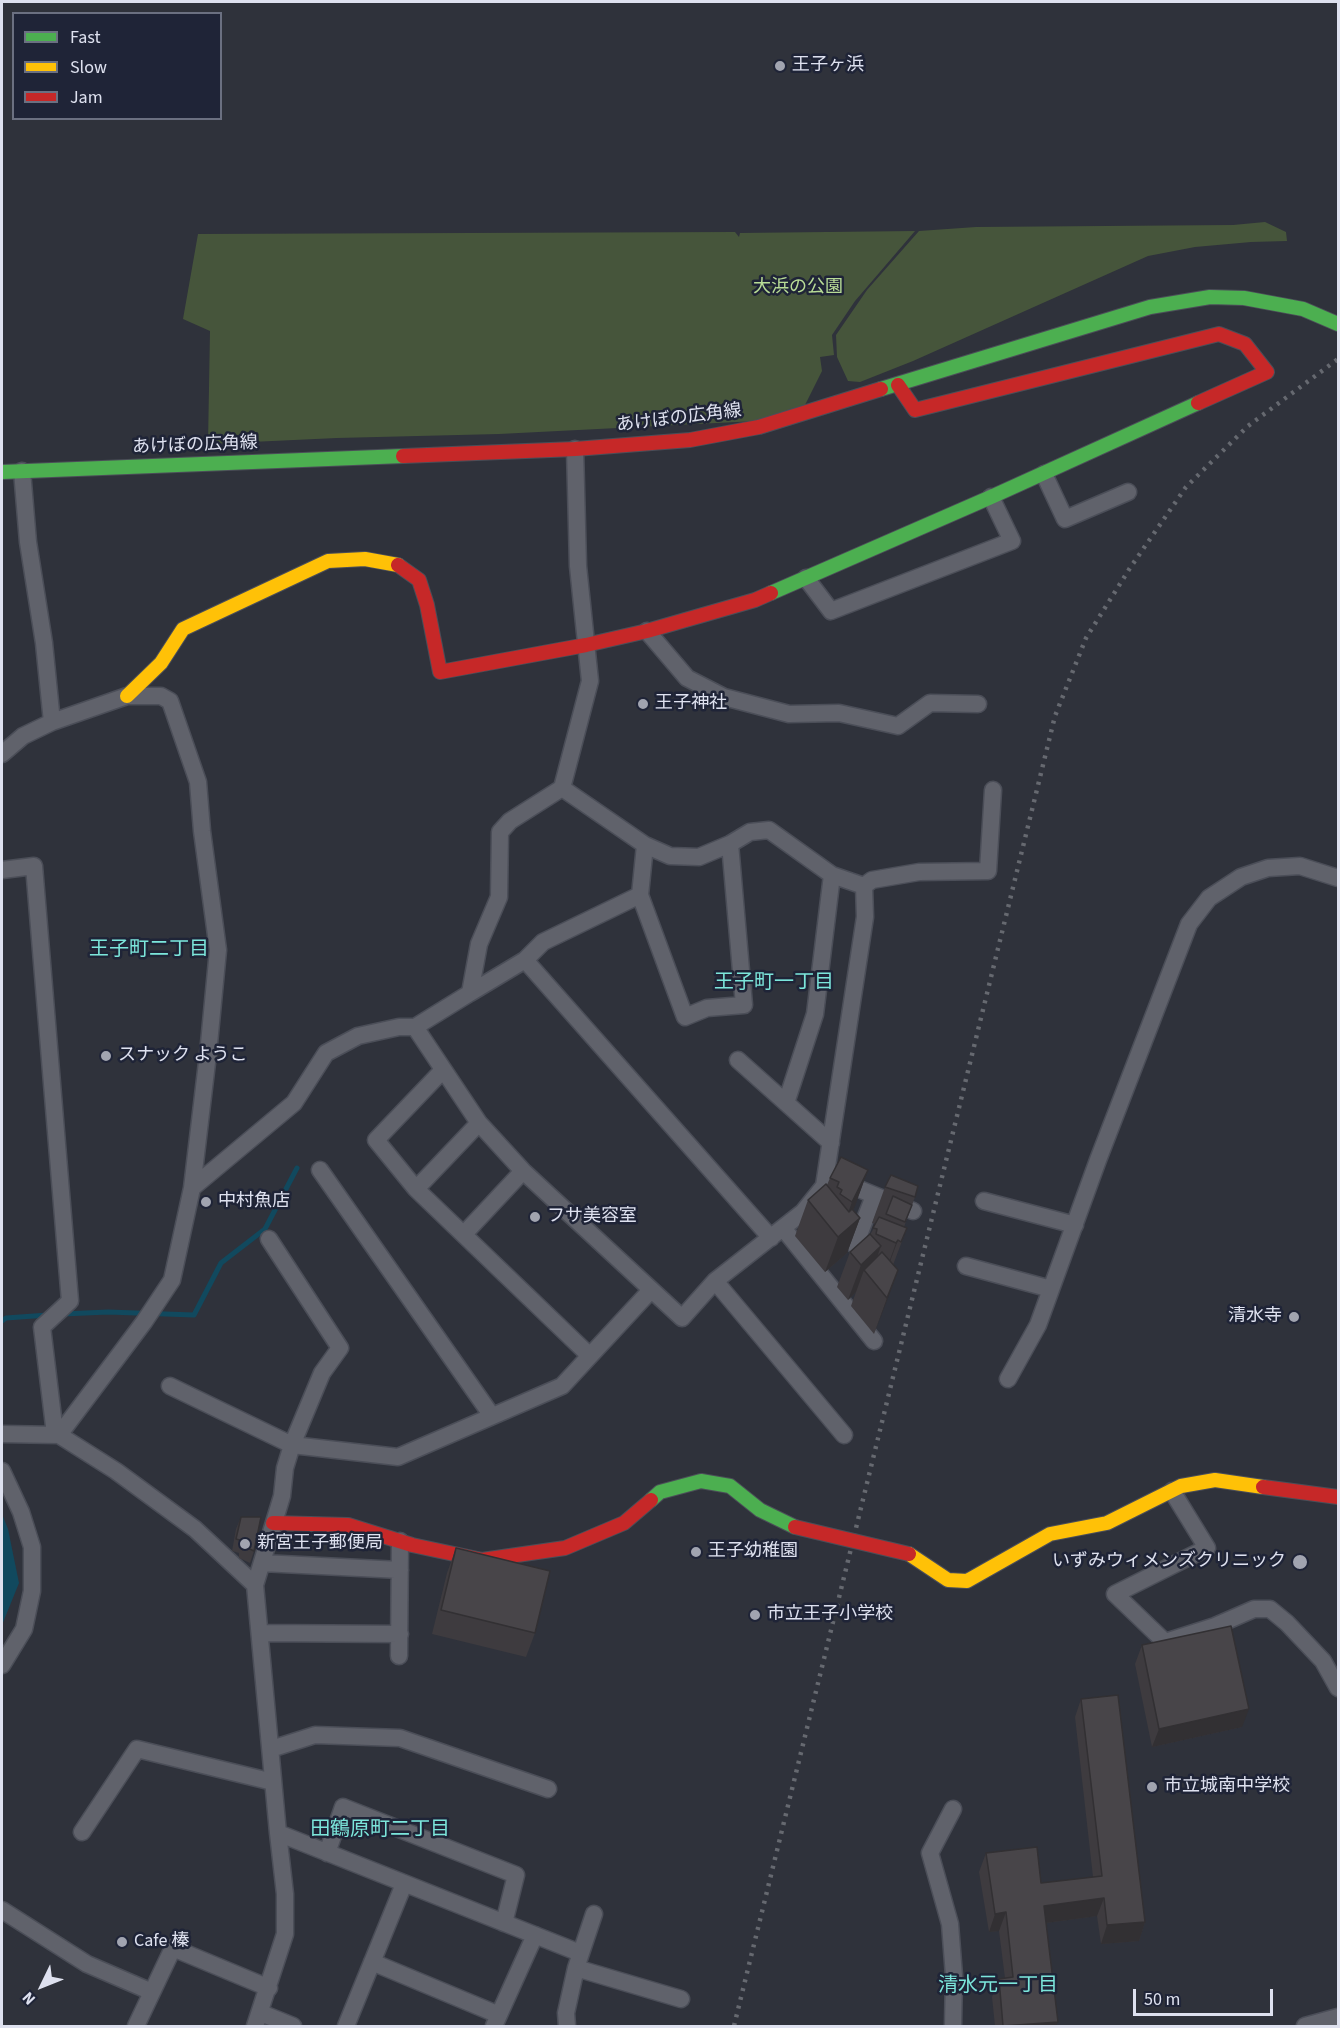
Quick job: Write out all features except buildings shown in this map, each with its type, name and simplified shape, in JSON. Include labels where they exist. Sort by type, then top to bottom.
[{"type":"street","name":"あけぼの広角線","points":[[2,472],[575,449],[690,440],[759,427],[1150,307],[1210,297],[1244,298],[1303,309],[1338,324]]},
{"type":"street","points":[[128,696],[161,663],[183,629],[328,561],[365,559],[396,564],[419,580],[427,605],[440,672],[586,645],[647,631],[755,600],[1044,474],[1267,372],[1245,344],[1219,334],[915,410],[898,385]]},
{"type":"street","points":[[470,993],[479,944],[499,897],[500,832],[510,820],[562,788],[591,681],[578,566],[575,449]]},
{"type":"street","points":[[22,471],[28,542],[44,644],[52,722]]},
{"type":"street","points":[[1044,474],[1065,519],[1128,492]]},
{"type":"street","points":[[806,578],[831,611],[1012,541],[991,497]]},
{"type":"street","points":[[647,631],[687,678],[724,698],[789,714],[839,713],[898,726],[930,703],[978,704]]},
{"type":"street","points":[[2,754],[23,736],[52,722],[128,696],[161,696],[170,701],[198,782],[202,831],[218,950],[192,1188],[172,1280],[144,1322],[57,1434]]},
{"type":"street","points":[[562,788],[645,845],[670,856],[699,856],[730,844],[750,832],[769,830],[832,875],[864,886]]},
{"type":"street","points":[[864,886],[872,880],[919,872],[988,871],[993,790]]},
{"type":"street","points":[[645,845],[640,895],[685,1017],[707,1008],[744,1005],[730,844]]},
{"type":"street","points":[[2,870],[34,866],[70,1301],[42,1327],[57,1434]]},
{"type":"street","points":[[1008,1379],[1038,1325],[1189,924],[1209,898],[1241,877],[1268,868],[1300,866],[1338,878]]},
{"type":"street","points":[[786,1103],[815,1014],[832,875]]},
{"type":"street","points":[[415,1027],[479,1123],[523,1171],[682,1318],[715,1281],[803,1212],[824,1186],[865,917],[864,886]]},
{"type":"street","points":[[192,1188],[294,1103],[326,1053],[358,1036],[399,1027],[415,1027],[525,960],[543,942],[640,895]]},
{"type":"street","points":[[525,960],[874,1341]]},
{"type":"street","points":[[738,1060],[831,1143]]},
{"type":"street","points":[[443,1070],[376,1140],[416,1189],[590,1356]]},
{"type":"street","points":[[416,1189],[479,1123]]},
{"type":"street","points":[[320,1170],[492,1416]]},
{"type":"street","points":[[464,1234],[523,1171]]},
{"type":"street","points":[[825,1176],[913,1211]]},
{"type":"street","points":[[855,1245],[874,1196]]},
{"type":"street","points":[[984,1201],[1075,1225]]},
{"type":"street","points":[[269,1239],[340,1348],[322,1374],[292,1445],[285,1468],[282,1496],[255,1585],[285,1894],[285,1934],[258,2020],[293,2026]]},
{"type":"street","points":[[966,1266],[1051,1290]]},
{"type":"street","points":[[715,1281],[844,1435]]},
{"type":"street","points":[[170,1386],[292,1445],[398,1457],[562,1386],[651,1290]]},
{"type":"street","points":[[2,1434],[57,1434],[116,1471],[195,1529],[255,1585]]},
{"type":"street","points":[[2,1472],[21,1512],[32,1547],[32,1591],[24,1629],[2,1665]]},
{"type":"street","points":[[273,1524],[348,1525],[461,1557],[482,1560],[565,1548],[624,1523],[660,1492],[701,1481],[730,1486],[760,1510],[795,1527],[909,1554],[948,1580],[966,1581],[1050,1533],[1107,1523],[1181,1486],[1215,1480],[1338,1497]]},
{"type":"street","points":[[1172,1491],[1207,1548],[1115,1594],[1165,1642],[1215,1626],[1254,1610],[1270,1609],[1287,1623],[1323,1661],[1338,1688]]},
{"type":"street","points":[[399,1656],[400,1541]]},
{"type":"street","points":[[262,1563],[400,1570]]},
{"type":"street","points":[[260,1633],[400,1634]]},
{"type":"street","points":[[271,1749],[315,1735],[400,1738],[548,1789]]},
{"type":"street","points":[[82,1832],[136,1749],[273,1782]]},
{"type":"street","points":[[327,1853],[343,1807],[516,1875],[504,1923]]},
{"type":"street","points":[[953,1809],[930,1853],[950,1924],[954,1976],[953,2026]]},
{"type":"street","points":[[278,1833],[535,1935],[578,1960],[681,1999]]},
{"type":"street","points":[[347,2026],[404,1884]]},
{"type":"street","points":[[2,1910],[87,1964],[152,1992]]},
{"type":"street","points":[[567,2026],[566,2013],[578,1960],[594,1914]]},
{"type":"street","points":[[372,1962],[497,2021],[535,1935]]},
{"type":"street","points":[[136,2026],[173,1948],[269,1988]]},
{"type":"street","points":[[1305,2026],[1338,2018]]},
{"type":"green space","points":[[1265,222],[1286,232],[1287,241],[1195,247],[1148,256],[913,361],[860,382],[848,381],[837,357],[836,335],[867,290],[919,231],[976,227],[1233,225]]},
{"type":"green space","name":"大浜の公園","points":[[915,231],[855,301],[832,335],[834,355],[820,357],[822,371],[804,407],[776,420],[499,434],[208,444],[210,331],[183,319],[198,234],[735,232],[739,237],[740,233]]},
{"type":"water","points":[[2,1514],[8,1529],[19,1583],[2,1625]]},
{"type":"waterway","points":[[63,1314],[108,1312],[194,1315],[221,1263],[265,1229],[297,1168]]},
{"type":"waterway","points":[[2,1321],[6,1318],[48,1315]]},
{"type":"railway","points":[[734,2026],[1055,716],[1086,638],[1130,568],[1186,487],[1248,426],[1338,359]]},
{"type":"traffic: fast","points":[[881,389],[1150,307],[1210,297],[1244,298],[1303,309],[1338,324]]},
{"type":"traffic: fast","points":[[771,593],[1198,403]]},
{"type":"traffic: fast","points":[[2,472],[403,456]]},
{"type":"traffic: fast","points":[[651,1500],[660,1492],[701,1481],[730,1486],[760,1510],[795,1527]]},
{"type":"traffic: slow","points":[[127,696],[161,663],[183,629],[328,561],[365,559],[398,565]]},
{"type":"traffic: slow","points":[[909,1554],[948,1580],[967,1581],[1050,1534],[1107,1523],[1181,1486],[1215,1480],[1263,1487]]},
{"type":"traffic: jam","points":[[898,385],[915,410],[1219,334],[1245,344],[1267,372],[1198,403]]},
{"type":"traffic: jam","points":[[403,456],[575,449],[690,440],[759,427],[881,389]]},
{"type":"traffic: jam","points":[[398,565],[419,580],[427,605],[440,672],[586,645],[647,631],[755,600],[771,593]]},
{"type":"traffic: jam","points":[[1263,1487],[1338,1497]]},
{"type":"traffic: jam","points":[[273,1523],[348,1525],[412,1545],[482,1560],[565,1548],[624,1523],[651,1500]]},
{"type":"traffic: jam","points":[[795,1527],[909,1554]]},
{"type":"place","name":"王子ヶ浜","points":[[780,66]]},
{"type":"place","name":"王子神社","points":[[643,704]]},
{"type":"place","name":"スナック ようこ","points":[[106,1056]]},
{"type":"place","name":"中村魚店","points":[[206,1202]]},
{"type":"place","name":"フサ美容室","points":[[535,1217]]},
{"type":"place","name":"清水寺","points":[[1294,1317]]},
{"type":"place","name":"新宮王子郵便局","points":[[245,1544]]},
{"type":"place","name":"王子幼稚園","points":[[696,1552]]},
{"type":"place","name":"いずみウィメンズクリニック","points":[[1300,1562]]},
{"type":"place","name":"市立王子小学校","points":[[755,1615]]},
{"type":"place","name":"市立城南中学校","points":[[1152,1787]]},
{"type":"place","name":"Cafe 榛","points":[[122,1942]]},
{"type":"district","name":"王子町二丁目","points":[[149,951]]},
{"type":"district","name":"王子町一丁目","points":[[774,984]]},
{"type":"district","name":"田鶴原町二丁目","points":[[380,1831]]},
{"type":"district","name":"清水元一丁目","points":[[998,1987]]}]
